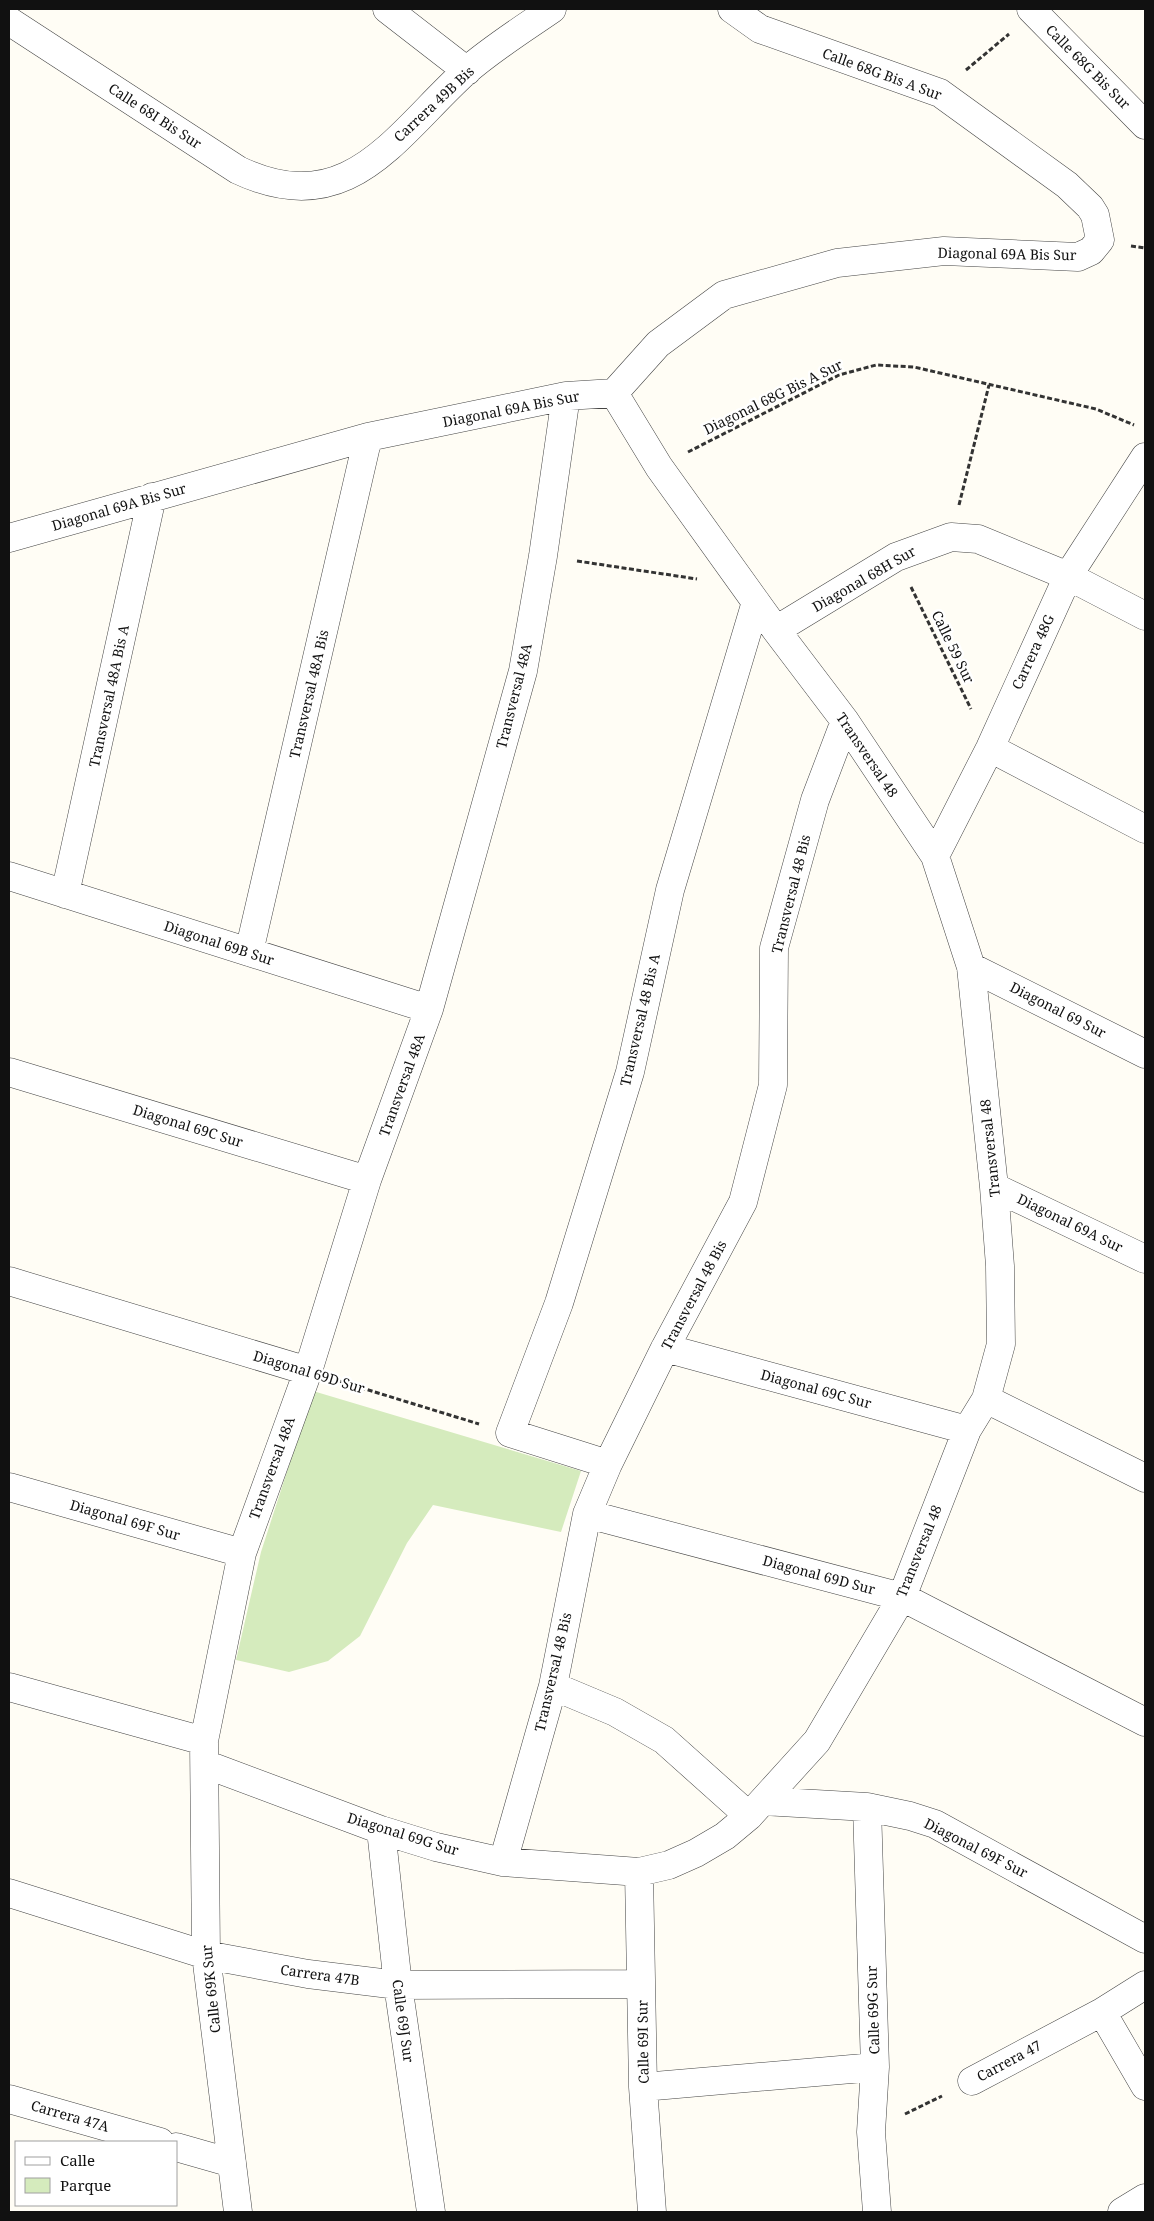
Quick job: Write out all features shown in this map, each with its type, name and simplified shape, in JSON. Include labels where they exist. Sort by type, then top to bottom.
[{"type":"street","points":[[387,9],[467,71]]},
{"type":"street","name":"Carrera 49B Bis","points":[[310,186],[332,182],[372,163],[467,71],[552,9]]},
{"type":"street","name":"Calle 68G Bis A Sur","points":[[732,9],[760,29],[940,93],[1067,185],[1090,206],[1095,215],[1100,240]]},
{"type":"street","name":"Calle 68G Bis Sur","points":[[1032,11],[1145,125]]},
{"type":"street","name":"Calle 68I Bis Sur","points":[[9,21],[238,170],[254,178],[283,185],[310,186]]},
{"type":"street","name":"Diagonal 69A Bis Sur","points":[[9,538],[368,437],[566,396],[614,393],[658,344],[724,295],[837,263],[944,252],[1078,257],[1090,251],[1100,240]]},
{"type":"street","name":"Transversal 48","points":[[614,393],[659,467],[776,630],[845,721],[935,856],[971,967],[994,1187],[1000,1266],[1000,1344],[986,1400],[968,1430],[902,1598],[817,1741],[756,1808],[724,1836],[696,1853],[668,1865],[639,1872]]},
{"type":"street","name":"Transversal 48A","points":[[205,1753],[242,1553],[308,1371],[367,1180],[429,1009],[523,671],[543,556],[566,396]]},
{"type":"street","name":"Transversal 48A Bis","points":[[249,952],[368,437]]},
{"type":"street","name":"Carrera 48G","points":[[935,856],[990,748],[1068,576],[1145,457]]},
{"type":"street","name":"Transversal 48A Bis A","points":[[65,894],[152,497]]},
{"type":"street","name":"Diagonal 68H Sur","points":[[776,630],[896,557],[951,537],[978,539],[1068,576],[1145,616]]},
{"type":"street","name":"Transversal 48 Bis A","points":[[510,1434],[560,1303],[630,1072],[670,890],[750,594]]},
{"type":"street","name":"Transversal 48 Bis","points":[[503,1862],[553,1686],[587,1514],[608,1464],[665,1348],[743,1202],[773,1085],[774,948],[815,800],[845,721]]},
{"type":"street","points":[[990,748],[1145,829]]},
{"type":"street","name":"Diagonal 69B Sur","points":[[9,876],[429,1009]]},
{"type":"street","name":"Diagonal 69 Sur","points":[[971,967],[1145,1054]]},
{"type":"street","name":"Diagonal 69C Sur","points":[[9,1072],[367,1180]]},
{"type":"street","name":"Diagonal 69A Sur","points":[[994,1187],[1145,1259]]},
{"type":"street","name":"Diagonal 69D Sur","points":[[9,1281],[308,1371]]},
{"type":"street","name":"Diagonal 69C Sur","points":[[665,1348],[968,1430]]},
{"type":"street","points":[[986,1400],[1145,1478]]},
{"type":"street","points":[[510,1434],[608,1464]]},
{"type":"street","name":"Diagonal 69F Sur","points":[[9,1487],[242,1553]]},
{"type":"street","name":"Diagonal 69D Sur","points":[[587,1514],[902,1598],[1145,1722]]},
{"type":"street","points":[[553,1686],[615,1712],[664,1740],[756,1808]]},
{"type":"street","name":"Diagonal 69G Sur","points":[[9,1687],[205,1753],[381,1830],[436,1847],[503,1862],[639,1872]]},
{"type":"street","name":"Calle 69K Sur","points":[[205,1753],[206,1955],[238,2212]]},
{"type":"street","name":"Diagonal 69F Sur","points":[[756,1808],[867,1807],[910,1816],[935,1824],[1145,1939]]},
{"type":"street","name":"Calle 69G Sur","points":[[867,1807],[875,2067],[870,2132],[877,2212]]},
{"type":"street","name":"Calle 69J Sur","points":[[381,1830],[398,1985],[430,2212]]},
{"type":"street","name":"Calle 69I Sur","points":[[639,1872],[644,2087],[652,2212]]},
{"type":"street","name":"Carrera 47B","points":[[9,1893],[206,1955],[308,1974],[398,1985],[641,1984]]},
{"type":"street","name":"Carrera 47","points":[[972,2081],[1102,2012],[1145,1984]]},
{"type":"street","points":[[1102,2012],[1145,2086]]},
{"type":"street","points":[[644,2087],[875,2067]]},
{"type":"street","name":"Carrera 47A","points":[[9,2099],[156,2141]]},
{"type":"street","points":[[178,2148],[232,2163]]},
{"type":"street","points":[[1122,2212],[1145,2198]]},
{"type":"path","points":[[940,93],[1032,11]]},
{"type":"path","name":"Diagonal 68G Bis A Sur","points":[[659,467],[839,375],[857,369],[895,364],[989,384]]},
{"type":"path","points":[[951,537],[989,384],[1096,409],[1137,426]]},
{"type":"path","points":[[543,556],[750,594]]},
{"type":"path","name":"Calle 59 Sur","points":[[896,557],[990,748]]},
{"type":"path","name":"Diagonal 69D Sur","points":[[308,1371],[510,1434]]},
{"type":"path","name":"Carrera 47","points":[[870,2132],[972,2081]]},
{"type":"green space","points":[[313,1391],[581,1471],[561,1532],[433,1505],[407,1543],[360,1636],[328,1661],[289,1672],[236,1660],[261,1552]]}]
